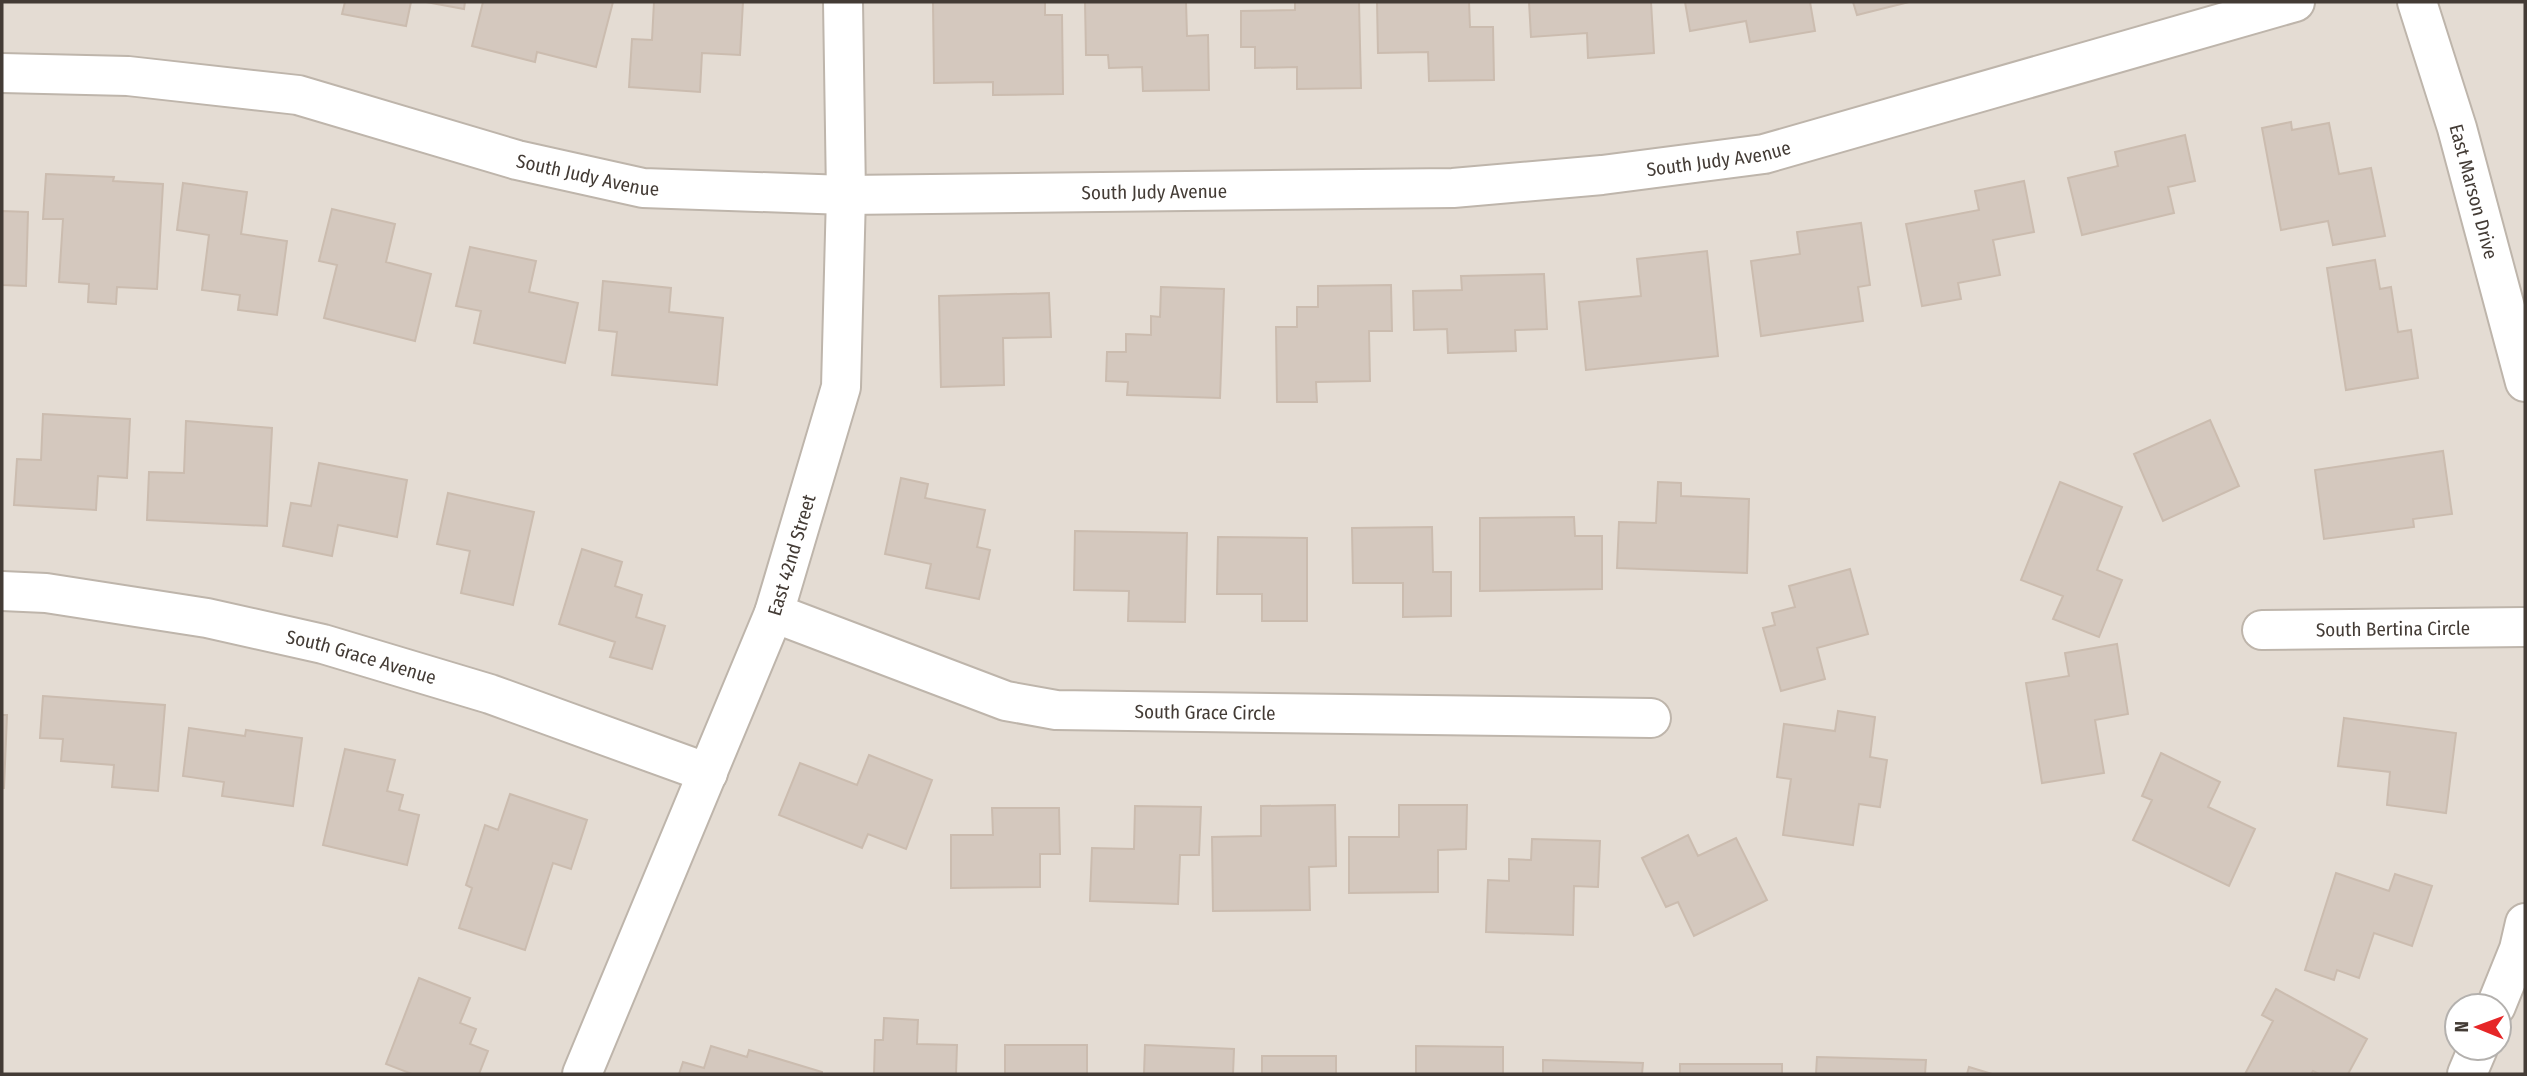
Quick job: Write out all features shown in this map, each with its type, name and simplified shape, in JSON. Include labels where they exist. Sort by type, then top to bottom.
[{"type":"street","name":"East 42nd Street","points":[[582,1074],[774,613],[841,387],[846,195],[843,2]]},
{"type":"street","name":"South Judy Avenue","points":[[2,73],[128,76],[298,95],[517,160],[643,188],[846,195],[1453,188],[1602,175],[1764,154],[2295,2]]},
{"type":"street","name":"East Marson Drive","points":[[2417,2],[2457,128],[2525,382]]},
{"type":"street","name":"South Grace Avenue","points":[[2,592],[46,593],[207,618],[323,644],[490,694],[708,773]]},
{"type":"street","name":"South Grace Circle","points":[[774,613],[1006,701],[1056,710],[1651,718]]},
{"type":"street","name":"South Bertina Circle","points":[[2262,631],[2525,626]]},
{"type":"street","points":[[2502,992],[2519,949],[2525,923]]},
{"type":"shaded area","points":[[2,2],[2525,2],[2525,1074],[2,1074]]},
{"type":"building","points":[[345,2],[411,2],[406,26],[342,14]]},
{"type":"building","points":[[426,2],[465,2],[464,9]]},
{"type":"building","points":[[483,2],[613,2],[596,67],[537,52],[535,62],[472,46]]},
{"type":"building","points":[[654,2],[743,2],[740,55],[702,53],[700,92],[629,87],[632,39],[652,40]]},
{"type":"building","points":[[933,2],[1045,2],[1045,15],[1062,15],[1063,94],[993,95],[993,82],[934,83]]},
{"type":"building","points":[[1085,2],[1186,2],[1187,36],[1208,35],[1209,90],[1143,91],[1142,67],[1109,68],[1108,55],[1086,55]]},
{"type":"building","points":[[1295,2],[1359,2],[1361,88],[1297,89],[1297,67],[1255,68],[1255,47],[1241,47],[1241,11],[1295,10]]},
{"type":"building","points":[[1377,2],[1469,2],[1470,27],[1493,27],[1494,80],[1429,81],[1428,52],[1378,53]]},
{"type":"building","points":[[1529,2],[1651,2],[1654,53],[1588,58],[1587,33],[1531,37]]},
{"type":"building","points":[[1685,2],[1810,2],[1815,31],[1750,42],[1746,21],[1690,31]]},
{"type":"building","points":[[1853,2],[1909,2],[1857,15]]},
{"type":"building","points":[[2291,122],[2292,130],[2329,123],[2339,174],[2371,168],[2385,236],[2333,245],[2328,221],[2281,230],[2262,128]]},
{"type":"building","points":[[2185,135],[2195,181],[2168,187],[2174,213],[2082,235],[2068,178],[2118,166],[2115,152]]},
{"type":"building","points":[[46,174],[114,177],[113,181],[163,184],[157,289],[117,287],[116,304],[88,302],[89,284],[59,282],[63,219],[43,219]]},
{"type":"building","points":[[2024,181],[2034,232],[1993,240],[2000,275],[1958,283],[1961,299],[1922,306],[1906,224],[1979,210],[1975,191]]},
{"type":"building","points":[[183,183],[247,192],[241,234],[287,241],[277,315],[238,310],[240,295],[202,290],[209,235],[177,230]]},
{"type":"building","points":[[332,209],[395,224],[386,262],[431,274],[415,341],[324,318],[337,265],[319,261]]},
{"type":"building","points":[[2,211],[28,212],[26,286],[2,285]]},
{"type":"building","points":[[1861,223],[1870,285],[1858,287],[1863,321],[1761,336],[1751,261],[1800,254],[1797,232]]},
{"type":"building","points":[[470,247],[536,261],[529,292],[578,303],[565,363],[474,343],[481,311],[456,306]]},
{"type":"building","points":[[1707,251],[1718,356],[1586,370],[1579,302],[1641,296],[1637,259]]},
{"type":"building","points":[[2375,260],[2380,289],[2391,287],[2398,332],[2411,330],[2418,378],[2346,390],[2327,268]]},
{"type":"building","points":[[1544,274],[1547,329],[1515,330],[1516,351],[1448,353],[1447,329],[1414,330],[1413,291],[1462,290],[1461,276]]},
{"type":"building","points":[[603,281],[671,288],[669,312],[723,318],[717,385],[612,375],[617,332],[599,330]]},
{"type":"building","points":[[1391,285],[1392,331],[1369,331],[1370,381],[1316,382],[1317,402],[1277,402],[1276,327],[1297,327],[1297,307],[1318,307],[1318,286]]},
{"type":"building","points":[[1161,287],[1224,289],[1220,398],[1127,395],[1128,382],[1106,381],[1107,352],[1126,352],[1126,334],[1151,335],[1151,316],[1160,317]]},
{"type":"building","points":[[1049,293],[1051,337],[1003,338],[1004,385],[941,387],[939,296]]},
{"type":"building","points":[[43,414],[130,419],[127,478],[98,476],[96,510],[14,505],[17,459],[41,460]]},
{"type":"building","points":[[2210,420],[2239,486],[2163,521],[2134,454]]},
{"type":"building","points":[[186,421],[272,428],[267,526],[147,520],[149,472],[184,473]]},
{"type":"building","points":[[2443,451],[2452,514],[2413,519],[2414,527],[2324,539],[2315,470]]},
{"type":"building","points":[[319,463],[407,480],[397,537],[338,525],[332,556],[283,546],[291,503],[311,506]]},
{"type":"building","points":[[901,478],[928,484],[925,498],[985,510],[977,547],[990,550],[979,599],[926,588],[931,564],[885,554]]},
{"type":"building","points":[[1658,482],[1681,483],[1681,496],[1749,499],[1747,573],[1617,568],[1619,522],[1656,523]]},
{"type":"building","points":[[2060,482],[2122,507],[2097,570],[2122,580],[2099,637],[2053,619],[2063,596],[2021,580]]},
{"type":"building","points":[[448,493],[534,512],[513,605],[461,593],[470,551],[437,544]]},
{"type":"building","points":[[1574,517],[1575,536],[1602,536],[1602,589],[1480,591],[1480,518]]},
{"type":"building","points":[[1432,527],[1433,572],[1451,572],[1451,616],[1403,617],[1403,583],[1353,583],[1352,528]]},
{"type":"building","points":[[1075,531],[1187,533],[1185,622],[1128,621],[1129,591],[1074,590]]},
{"type":"building","points":[[1218,537],[1307,538],[1307,621],[1262,621],[1262,594],[1217,594]]},
{"type":"building","points":[[582,549],[622,562],[615,586],[642,595],[636,617],[665,626],[652,669],[610,657],[615,642],[559,624]]},
{"type":"building","points":[[1850,569],[1868,634],[1817,648],[1825,679],[1781,691],[1763,628],[1775,625],[1772,613],[1795,607],[1789,586]]},
{"type":"building","points":[[2117,644],[2128,714],[2095,720],[2104,773],[2042,783],[2026,683],[2069,676],[2065,653]]},
{"type":"building","points":[[43,696],[165,705],[158,791],[112,787],[114,765],[61,761],[63,739],[40,738]]},
{"type":"building","points":[[1838,711],[1875,717],[1870,757],[1887,760],[1880,807],[1859,804],[1853,845],[1783,835],[1791,779],[1777,777],[1784,724],[1835,731]]},
{"type":"building","points":[[2,715],[7,715],[4,788],[2,788]]},
{"type":"building","points":[[2344,718],[2456,733],[2446,813],[2387,805],[2390,772],[2338,766]]},
{"type":"building","points":[[189,728],[245,736],[246,730],[302,738],[293,806],[222,796],[224,782],[183,776]]},
{"type":"building","points":[[345,749],[395,760],[387,791],[403,795],[399,810],[419,815],[407,865],[323,845]]},
{"type":"building","points":[[2161,753],[2220,782],[2208,807],[2255,829],[2229,886],[2133,840],[2152,800],[2142,796]]},
{"type":"building","points":[[869,755],[932,780],[906,849],[868,834],[862,848],[779,815],[800,763],[857,785]]},
{"type":"building","points":[[510,794],[587,820],[571,869],[553,863],[525,950],[459,928],[472,888],[466,885],[485,825],[498,830]]},
{"type":"building","points":[[1335,805],[1336,866],[1309,867],[1310,910],[1213,911],[1212,837],[1261,836],[1261,806]]},
{"type":"building","points":[[1399,805],[1467,805],[1466,849],[1438,850],[1438,892],[1349,893],[1349,837],[1399,837]]},
{"type":"building","points":[[1135,806],[1201,807],[1199,855],[1180,855],[1178,904],[1090,901],[1092,848],[1134,849]]},
{"type":"building","points":[[992,808],[1059,808],[1060,854],[1040,854],[1040,887],[951,888],[951,835],[993,835]]},
{"type":"building","points":[[1688,835],[1698,856],[1736,838],[1767,900],[1694,936],[1678,902],[1666,907],[1642,858]]},
{"type":"building","points":[[1532,839],[1600,841],[1598,887],[1574,886],[1573,935],[1486,932],[1488,880],[1509,881],[1509,859],[1531,860]]},
{"type":"building","points":[[2336,873],[2389,891],[2395,874],[2432,886],[2412,946],[2374,933],[2359,978],[2337,970],[2334,980],[2305,970]]},
{"type":"building","points":[[419,978],[470,998],[460,1023],[476,1029],[470,1044],[488,1051],[479,1074],[412,1074],[386,1064]]},
{"type":"building","points":[[2276,989],[2367,1039],[2348,1074],[2319,1074],[2313,1071],[2311,1074],[2245,1074],[2273,1021],[2262,1015]]},
{"type":"building","points":[[884,1018],[918,1020],[917,1044],[957,1045],[956,1074],[874,1074],[875,1040],[883,1040]]},
{"type":"building","points":[[1005,1045],[1087,1045],[1087,1074],[1005,1074]]},
{"type":"building","points":[[1145,1045],[1234,1049],[1233,1074],[1144,1074]]},
{"type":"building","points":[[711,1046],[747,1057],[749,1050],[822,1074],[679,1074],[683,1062],[704,1068]]},
{"type":"building","points":[[1416,1046],[1503,1047],[1503,1074],[1416,1074]]},
{"type":"building","points":[[1262,1056],[1336,1056],[1336,1074],[1262,1074]]},
{"type":"building","points":[[1817,1057],[1926,1060],[1925,1074],[1816,1074]]},
{"type":"building","points":[[1543,1060],[1643,1063],[1642,1074],[1543,1074]]},
{"type":"building","points":[[1680,1064],[1782,1064],[1782,1074],[1680,1074]]},
{"type":"building","points":[[1969,1067],[1992,1074],[1967,1074]]}]
